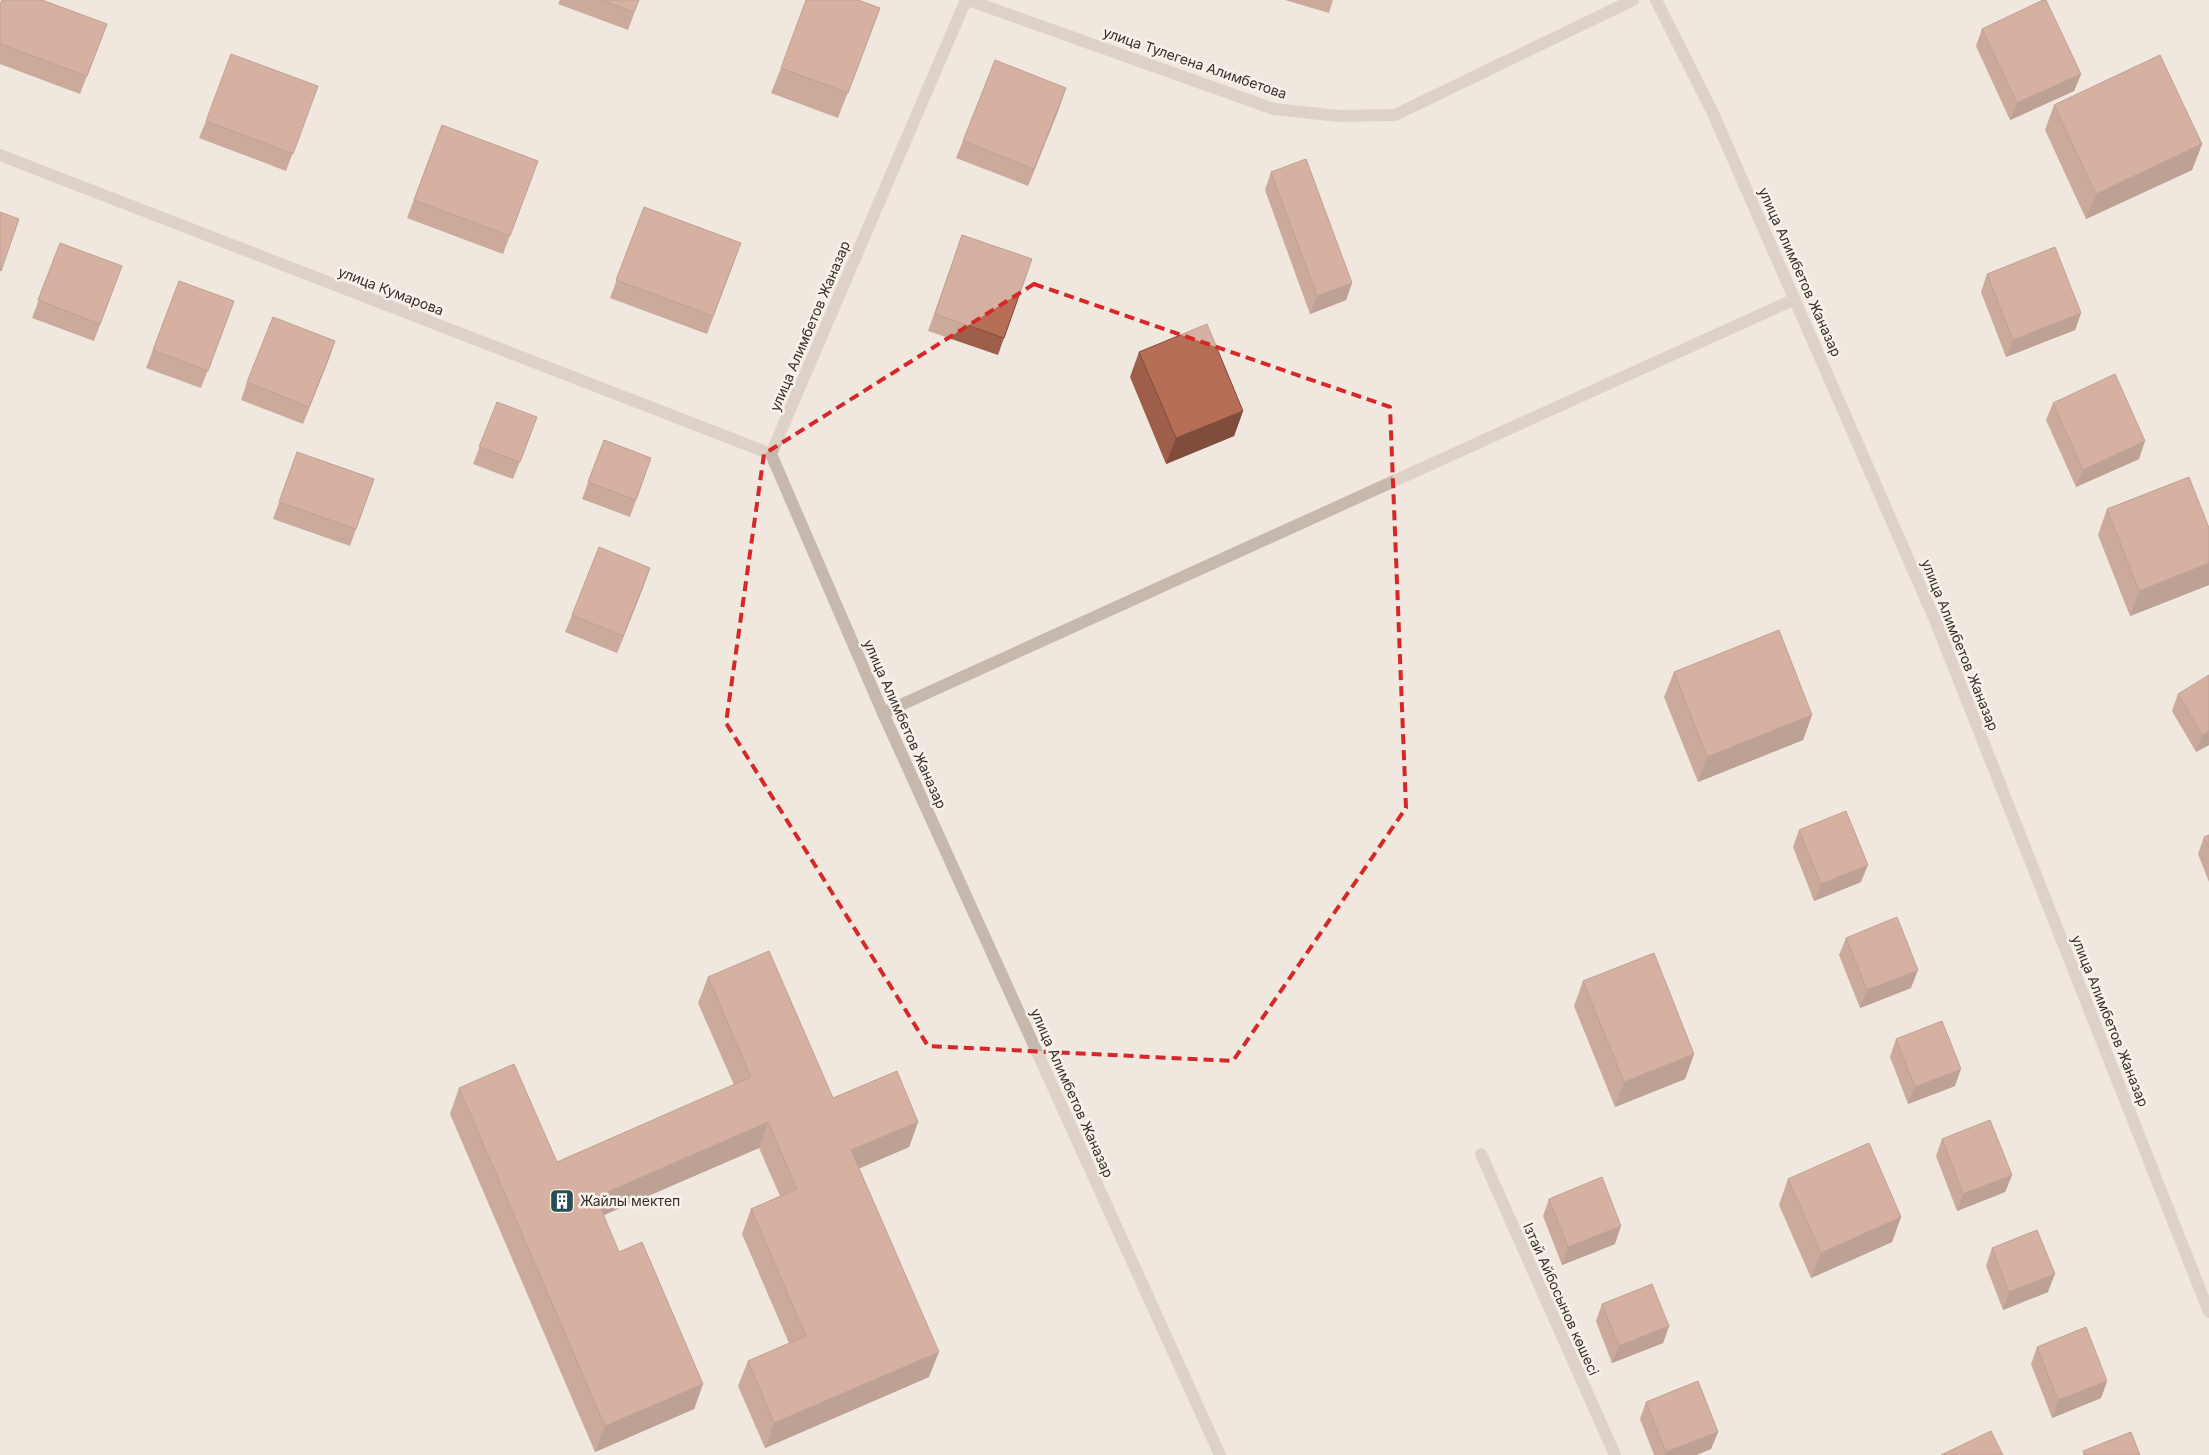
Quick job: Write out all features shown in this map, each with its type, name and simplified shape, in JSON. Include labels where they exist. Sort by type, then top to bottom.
[{"type":"street","name":"улица Тулегена Алимбетова","points":[[967,0],[1274,109],[1338,116],[1395,115],[1633,0]]},
{"type":"street","name":"улица Алимбетов Жаназар","points":[[967,0],[771,454],[882,713],[1220,1455]]},
{"type":"street","name":"улица Алимбетов Жаназар","points":[[1656,0],[1712,111],[1935,620],[2209,1312]]},
{"type":"street","name":"улица Кумарова","points":[[0,156],[771,454]]},
{"type":"street","points":[[882,713],[1795,299]]},
{"type":"street","name":"Ізтай Айбосынов көшесі","points":[[1481,1154],[1614,1455]]},
{"type":"highlighted area","points":[[1034,284],[1390,407],[1406,808],[1233,1061],[928,1046],[726,723],[764,454]]},
{"type":"building","points":[[2,0],[42,0],[107,24],[87,76],[0,44],[0,4]]},
{"type":"building","points":[[601,0],[639,0],[634,12]]},
{"type":"building","points":[[806,0],[858,0],[880,8],[848,93],[781,68]]},
{"type":"building","points":[[2046,0],[2081,74],[2017,103],[1982,29]]},
{"type":"building","points":[[231,54],[318,86],[293,154],[206,121]]},
{"type":"building","points":[[2160,55],[2202,144],[2096,194],[2054,105]]},
{"type":"building","points":[[995,60],[1066,88],[1034,169],[963,141]]},
{"type":"building","points":[[442,125],[538,161],[510,236],[414,200]]},
{"type":"building","points":[[1306,159],[1352,283],[1317,296],[1271,172]]},
{"type":"building","points":[[644,207],[741,243],[713,316],[616,280]]},
{"type":"building","points":[[0,212],[19,219],[1,271],[0,270]]},
{"type":"building","points":[[962,235],[1032,259],[1004,338],[935,314]]},
{"type":"building","points":[[60,243],[122,266],[100,324],[38,300]]},
{"type":"building","points":[[2055,247],[2081,313],[2013,340],[1987,274]]},
{"type":"building","points":[[179,281],[234,301],[208,371],[153,350]]},
{"type":"building","points":[[273,317],[335,341],[309,407],[247,382]]},
{"type":"building","points":[[1207,324],[1243,411],[1176,438],[1139,352]]},
{"type":"building","points":[[2115,374],[2145,441],[2083,470],[2053,403]]},
{"type":"building","points":[[497,402],[537,417],[520,462],[479,447]]},
{"type":"building","points":[[604,440],[651,458],[636,500],[588,482]]},
{"type":"building","points":[[297,452],[374,479],[356,529],[279,502]]},
{"type":"building","points":[[2189,477],[2209,528],[2209,563],[2139,591],[2107,509]]},
{"type":"building","points":[[599,547],[650,568],[623,636],[572,615]]},
{"type":"building","points":[[1779,630],[1812,715],[1707,757],[1674,672]]},
{"type":"building","points":[[2209,675],[2209,731],[2202,735],[2178,694]]},
{"type":"building","points":[[1846,811],[1868,865],[1821,884],[1799,830]]},
{"type":"building","points":[[2209,835],[2209,848],[2204,837]]},
{"type":"building","points":[[1897,917],[1918,970],[1867,990],[1846,938]]},
{"type":"building","name":"Жайлы мектеп","points":[[769,951],[833,1098],[897,1071],[918,1122],[851,1150],[939,1352],[774,1423],[748,1361],[806,1336],[751,1209],[797,1189],[768,1122],[596,1197],[619,1252],[642,1242],[703,1384],[605,1426],[459,1088],[514,1064],[557,1162],[751,1077],[708,977]]},
{"type":"building","points":[[1654,953],[1694,1054],[1624,1082],[1583,981]]},
{"type":"building","points":[[1942,1021],[1961,1069],[1915,1087],[1896,1039]]},
{"type":"building","points":[[1990,1120],[2012,1175],[1963,1194],[1942,1139]]},
{"type":"building","points":[[1869,1143],[1901,1217],[1821,1253],[1788,1179]]},
{"type":"building","points":[[1602,1177],[1621,1226],[1568,1247],[1549,1199]]},
{"type":"building","points":[[2037,1230],[2055,1274],[2009,1292],[1992,1248]]},
{"type":"building","points":[[1652,1284],[1669,1326],[1619,1346],[1602,1304]]},
{"type":"building","points":[[2086,1327],[2107,1381],[2058,1400],[2037,1347]]},
{"type":"building","points":[[1698,1381],[1718,1432],[1666,1452],[1646,1402]]},
{"type":"building","points":[[1991,1431],[2003,1455],[1941,1455]]},
{"type":"building","points":[[2131,1432],[2140,1455],[2084,1455],[2083,1451]]},
{"type":"place","name":"Жайлы мектеп","points":[[562,1201]]}]
